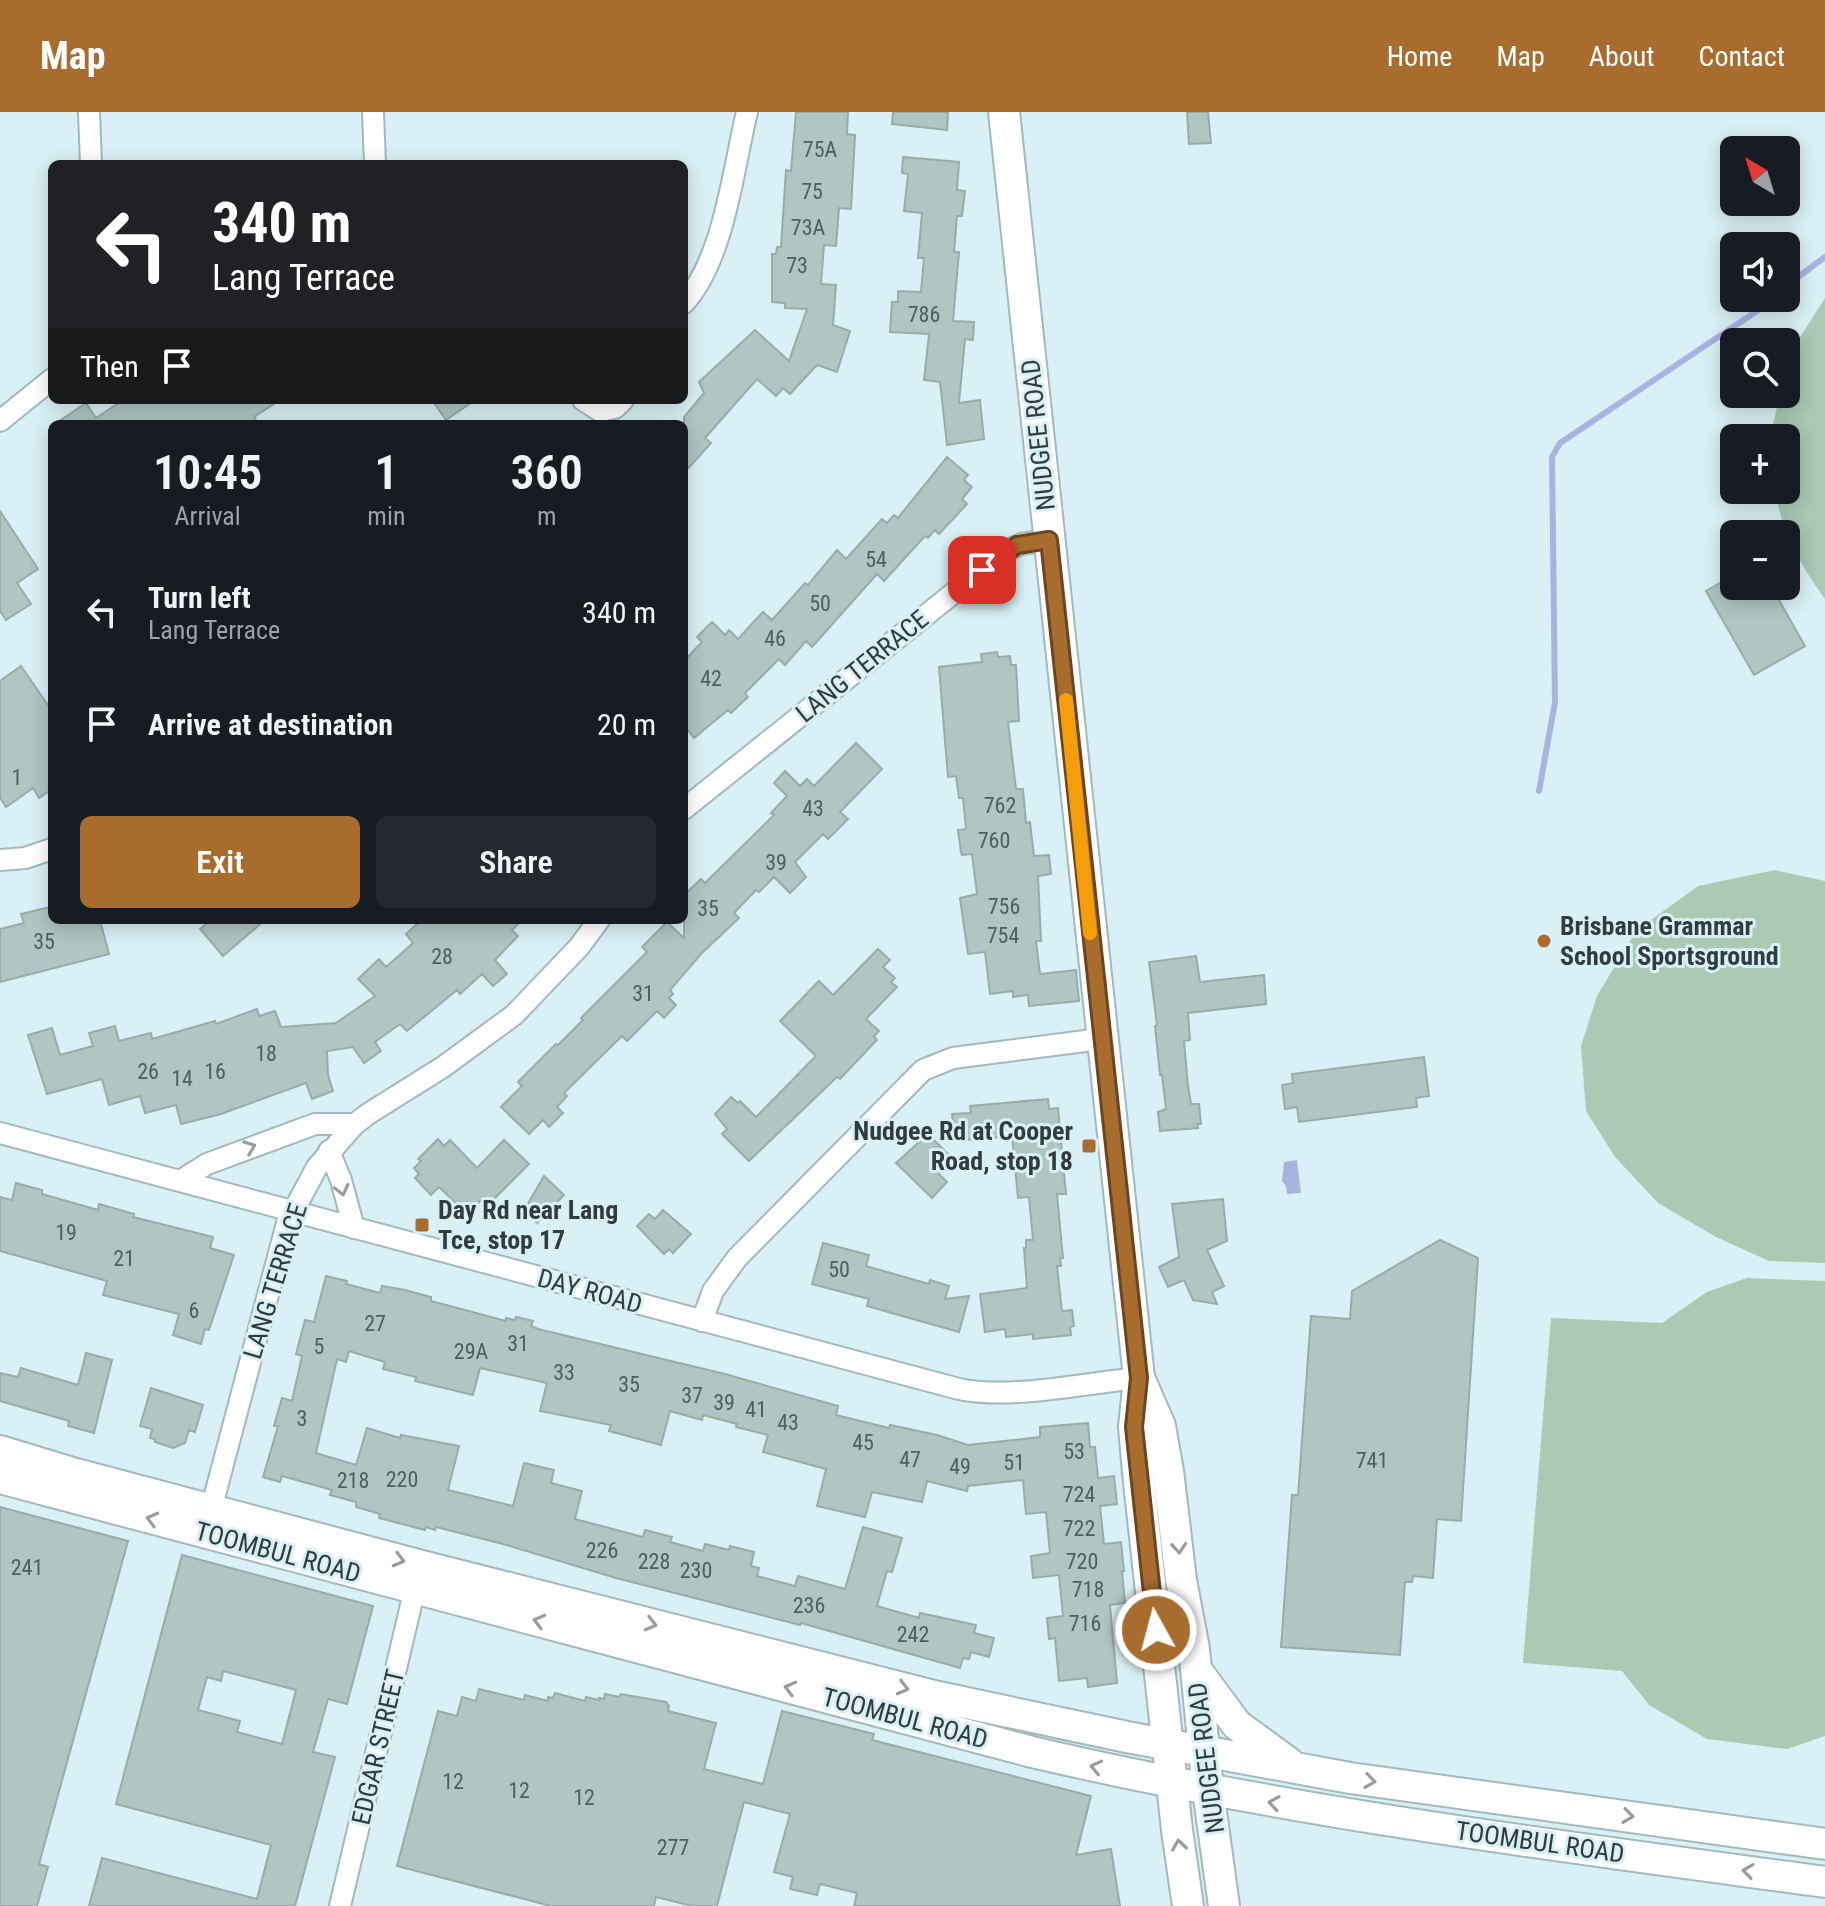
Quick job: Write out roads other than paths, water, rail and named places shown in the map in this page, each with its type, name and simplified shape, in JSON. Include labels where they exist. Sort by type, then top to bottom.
[{"type":"main road","name":"NUDGEE ROAD","points":[[1004,112],[1139,1378],[1134,1427],[1188,1906]]},
{"type":"main road","name":"NUDGEE ROAD","points":[[1139,1378],[1160,1426],[1196,1669],[1203,1751],[1224,1906]]},
{"type":"main road","name":"TOOMBUL ROAD","points":[[0,1451],[415,1588],[1032,1752],[1172,1784],[1380,1820],[1825,1882]]},
{"type":"main road","name":"TOOMBUL ROAD","points":[[0,1478],[208,1521],[938,1697],[1168,1745],[1350,1778],[1825,1844]]},
{"type":"main road","points":[[1196,1669],[1237,1725],[1294,1767]]},
{"type":"street","points":[[89,112],[91,160]]},
{"type":"street","points":[[373,112],[375,160]]},
{"type":"street","points":[[688,298],[701,282],[714,253],[747,112]]},
{"type":"street","points":[[0,421],[48,382]]},
{"type":"street","points":[[586,411],[608,411],[618,404]]},
{"type":"street","name":"LANG TERRACE","points":[[688,806],[1006,551],[1021,544],[1049,540]]},
{"type":"street","points":[[0,860],[25,858],[48,850]]},
{"type":"street","name":"LANG TERRACE","points":[[208,1521],[287,1223],[317,1167],[355,1124],[492,1033],[514,1015],[579,947],[596,924]]},
{"type":"street","points":[[702,1321],[713,1291],[737,1258],[923,1070],[953,1058],[1101,1039]]},
{"type":"street","points":[[180,1181],[207,1164],[315,1124],[355,1124]]},
{"type":"street","name":"DAY ROAD","points":[[0,1133],[975,1392],[1010,1392],[1139,1378]]},
{"type":"street","points":[[329,1151],[341,1180],[354,1228]]},
{"type":"street","name":"EDGAR STREET","points":[[340,1906],[415,1588]]},
{"type":"water","points":[[1297,1160],[1301,1193],[1287,1194],[1282,1181],[1284,1162]]},
{"type":"waterway","points":[[1800,276],[1825,257]]},
{"type":"waterway","points":[[1539,791],[1555,702],[1552,457],[1560,443],[1756,312]]},
{"type":"place","name":"Brisbane Grammar School Sportsground","points":[[1544,941]]},
{"type":"place","name":"Nudgee Rd at Cooper Road, stop 18","points":[[1089,1146]]},
{"type":"place","name":"Day Rd near Lang Tce, stop 17","points":[[422,1225]]}]
